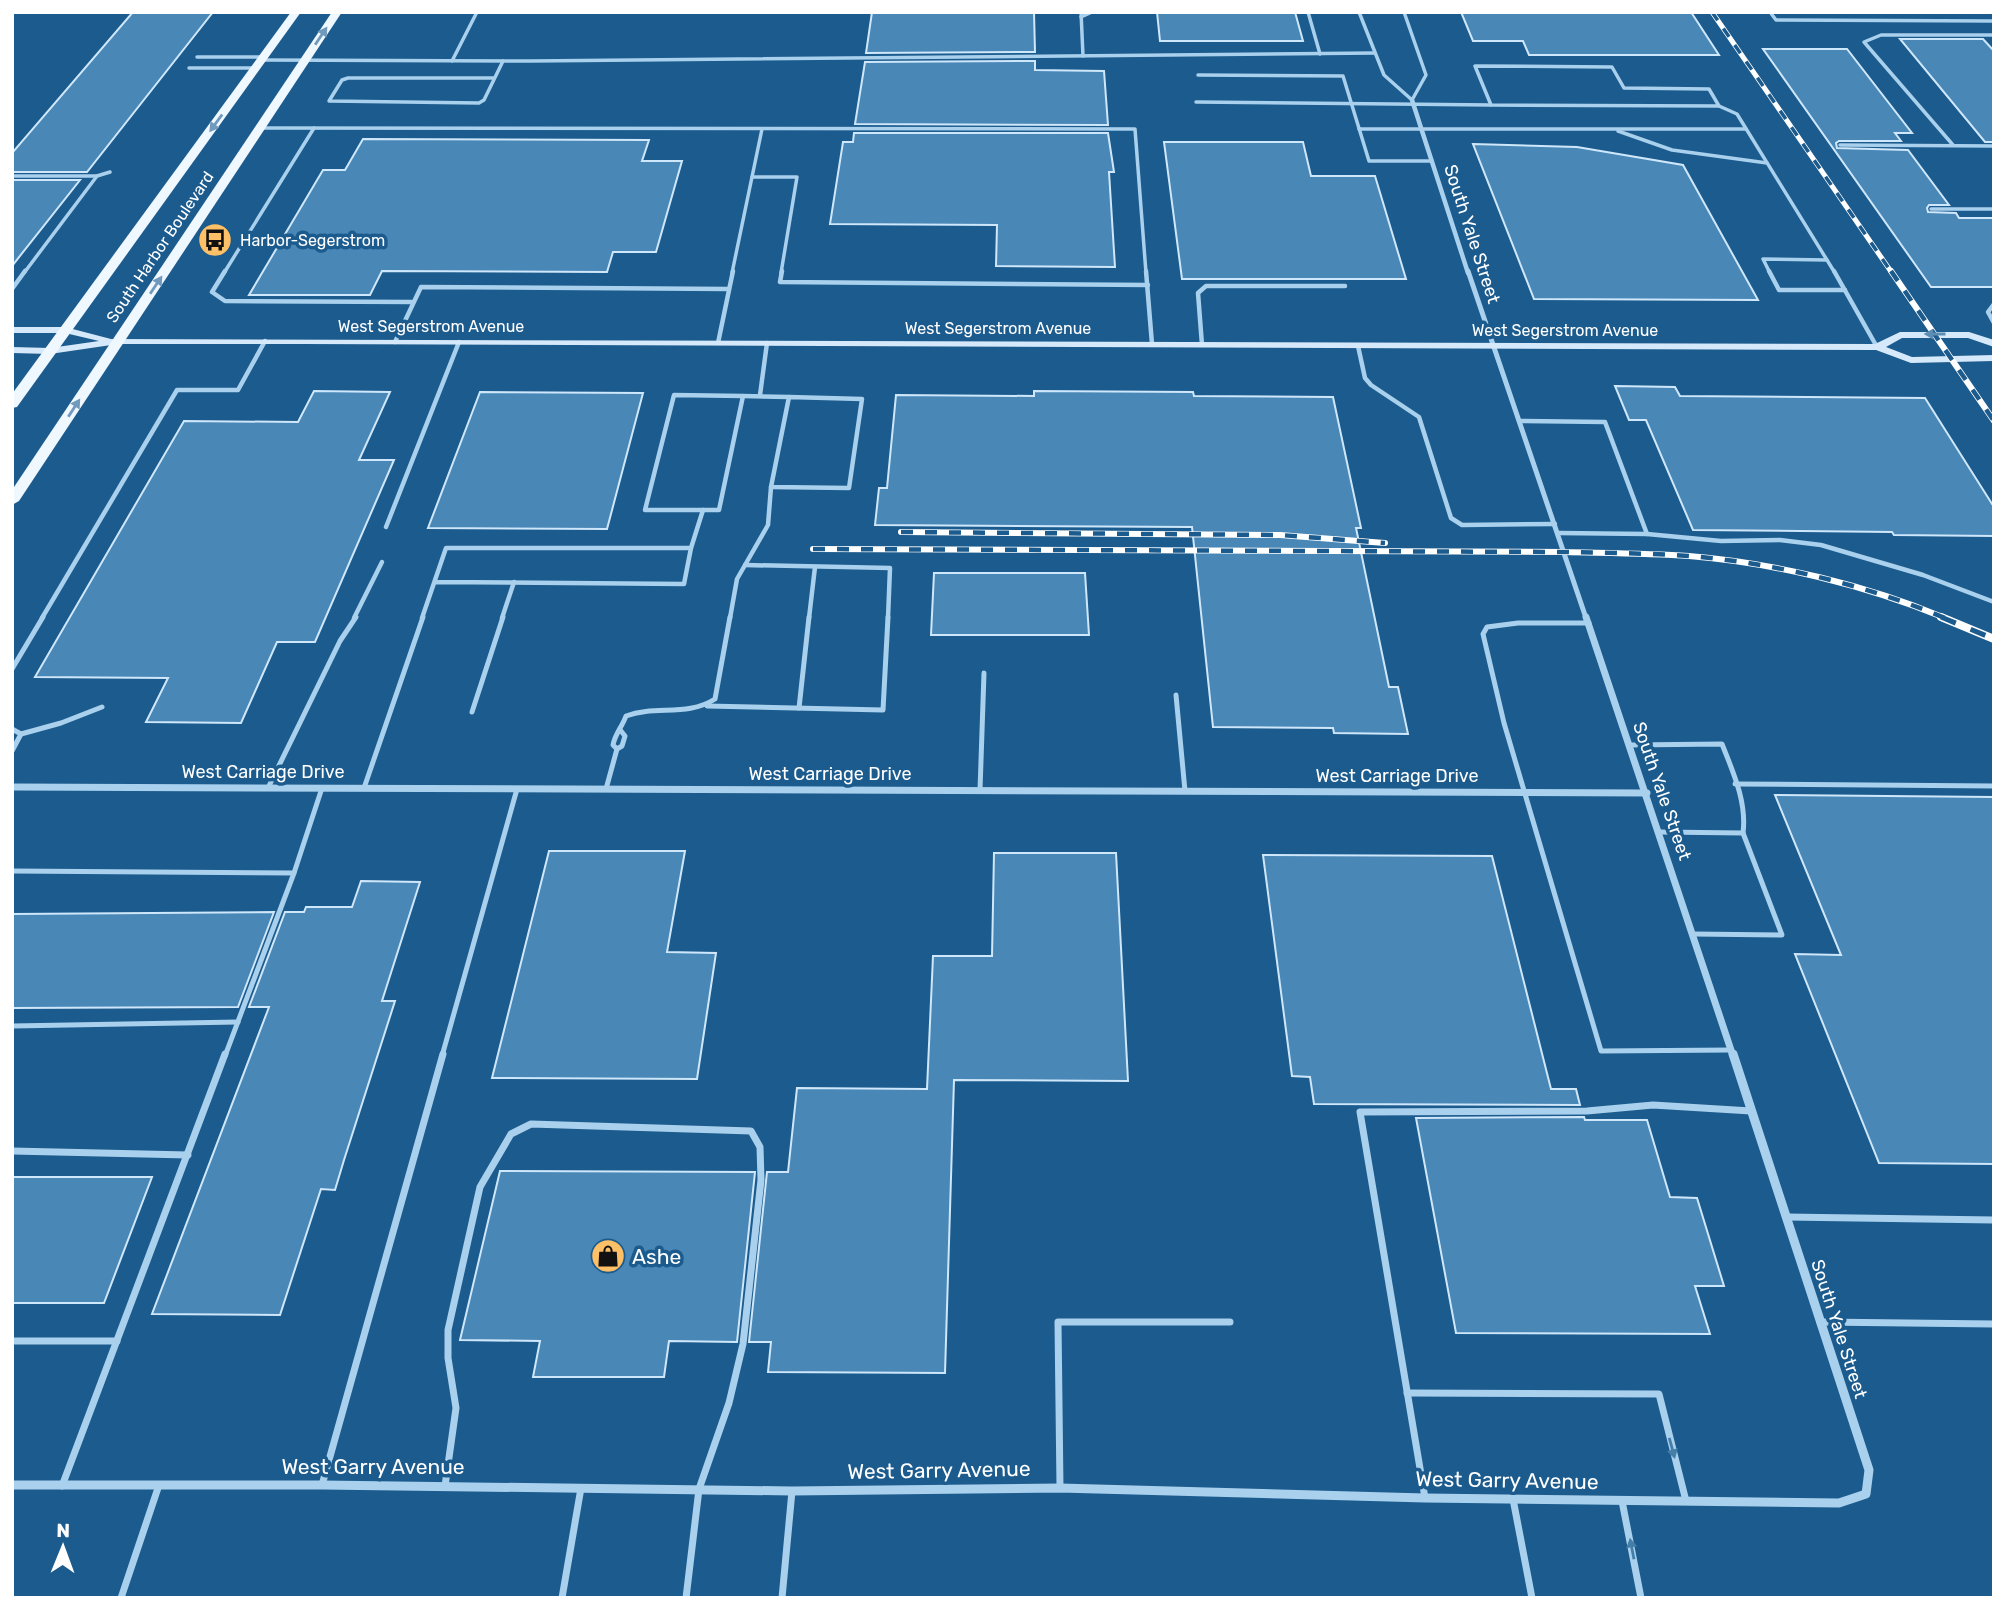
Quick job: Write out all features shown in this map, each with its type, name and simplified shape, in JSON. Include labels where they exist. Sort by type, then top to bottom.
[{"type":"main road","name":"South Harbor Boulevard","points":[[12,404],[296,12]]},
{"type":"main road","name":"South Harbor Boulevard","points":[[12,501],[337,12]]},
{"type":"main road","name":"West Segerstrom Avenue","points":[[12,330],[65,330],[118,341]]},
{"type":"main road","name":"West Segerstrom Avenue","points":[[1877,347],[1900,335],[1969,335],[1994,344]]},
{"type":"main road","name":"West Segerstrom Avenue","points":[[12,351],[50,351],[118,341],[1877,347],[1911,360],[1992,361]]},
{"type":"street","name":"South Yale Street","points":[[1412,102],[1492,346],[1647,793],[1869,1470],[1866,1494]]},
{"type":"street","name":"West Carriage Drive","points":[[12,787],[1647,793]]},
{"type":"street","name":"West Garry Avenue","points":[[12,1485],[322,1485],[792,1491],[1060,1488],[1425,1498],[1839,1503],[1866,1494]]},
{"type":"lane","points":[[453,61],[477,12]]},
{"type":"lane","points":[[1083,56],[1081,15],[1092,12]]},
{"type":"lane","points":[[1308,12],[1320,54]]},
{"type":"lane","points":[[1359,12],[1384,75],[1412,102]]},
{"type":"lane","points":[[1404,12],[1426,75],[1412,102]]},
{"type":"lane","points":[[1770,12],[1776,20],[1994,20]]},
{"type":"lane","points":[[1953,145],[1864,42],[1881,35],[1994,35]]},
{"type":"lane","points":[[190,68],[305,60],[503,61],[1375,53]]},
{"type":"lane","points":[[197,57],[261,62]]},
{"type":"lane","points":[[494,78],[348,78],[342,80],[330,101],[479,103],[484,100],[503,61]]},
{"type":"lane","points":[[1491,105],[1475,66],[1612,66],[1624,88],[1709,89],[1719,106]]},
{"type":"lane","points":[[1198,75],[1343,76],[1369,161],[1432,161]]},
{"type":"lane","points":[[1196,102],[1719,106],[1737,114],[1877,347]]},
{"type":"lane","points":[[260,128],[1135,129],[1152,345]]},
{"type":"lane","points":[[314,128],[212,292],[225,300],[412,302]]},
{"type":"lane","points":[[718,343],[762,129]]},
{"type":"lane","points":[[1612,129],[1672,150],[1767,163]]},
{"type":"lane","points":[[1359,130],[1746,129]]},
{"type":"lane","points":[[1840,145],[1994,146]]},
{"type":"lane","points":[[12,176],[97,176],[110,172]]},
{"type":"lane","points":[[12,289],[97,176]]},
{"type":"lane","points":[[752,177],[797,177],[780,282],[1147,285]]},
{"type":"lane","points":[[1931,209],[1994,209]]},
{"type":"lane","points":[[1827,260],[1763,259],[1779,289],[1845,290]]},
{"type":"lane","points":[[1202,345],[1198,293],[1206,286],[1345,286]]},
{"type":"lane","points":[[395,342],[421,287],[729,289]]},
{"type":"lane","points":[[1994,304],[1988,312],[1994,323]]},
{"type":"lane","points":[[12,670],[177,390],[237,390],[265,341]]},
{"type":"lane","points":[[386,527],[458,342]]},
{"type":"lane","points":[[760,395],[766,343]]},
{"type":"lane","points":[[1358,346],[1365,378],[1371,385],[1419,416],[1451,518],[1462,525],[1647,534],[1721,541],[1780,540],[1821,545],[1923,575],[1994,602]]},
{"type":"lane","points":[[743,395],[719,510],[645,510],[674,395],[743,395],[760,395],[862,399],[849,488],[771,487]]},
{"type":"lane","points":[[707,706],[715,699],[737,579],[751,550],[768,525],[771,487],[789,396]]},
{"type":"lane","points":[[1520,421],[1605,422],[1647,534]]},
{"type":"lane","points":[[435,582],[684,584],[691,548],[703,510]]},
{"type":"lane","points":[[364,789],[446,548],[691,548]]},
{"type":"lane","points":[[268,788],[340,640],[358,613],[382,562]]},
{"type":"lane","points":[[606,789],[617,749],[622,746],[625,736],[621,731],[626,716],[636,710],[686,711],[707,706],[883,710],[890,568],[745,565]]},
{"type":"lane","points":[[799,708],[815,567]]},
{"type":"lane","points":[[472,712],[514,582]]},
{"type":"lane","points":[[1589,623],[1518,623],[1487,627],[1483,634],[1504,723],[1601,1051],[1731,1050]]},
{"type":"lane","points":[[980,790],[984,673]]},
{"type":"lane","points":[[1176,695],[1185,791]]},
{"type":"lane","points":[[12,729],[21,734],[61,723],[102,707]]},
{"type":"lane","points":[[12,751],[21,734]]},
{"type":"lane","points":[[1631,746],[1722,744],[1746,821],[1743,833],[1782,935],[1693,934]]},
{"type":"lane","points":[[1735,784],[1994,786]]},
{"type":"lane","points":[[62,1486],[294,873],[322,788]]},
{"type":"lane","points":[[322,1485],[517,789]]},
{"type":"lane","points":[[1660,832],[1743,833]]},
{"type":"lane","points":[[12,871],[294,873]]},
{"type":"lane","points":[[12,1026],[238,1022]]},
{"type":"lane","points":[[1425,1498],[1360,1112],[1587,1111],[1653,1105],[1751,1111]]},
{"type":"lane","points":[[445,1486],[456,1408],[448,1359],[448,1330],[480,1187],[511,1134],[531,1124],[751,1131],[760,1147],[759,1207],[743,1344],[729,1403],[699,1489],[686,1598]]},
{"type":"lane","points":[[12,1151],[188,1155]]},
{"type":"lane","points":[[1786,1217],[1994,1220]]},
{"type":"lane","points":[[1060,1488],[1058,1322],[1230,1322]]},
{"type":"lane","points":[[1820,1322],[1994,1324]]},
{"type":"lane","points":[[12,1341],[117,1342]]},
{"type":"lane","points":[[1407,1393],[1658,1394],[1686,1501]]},
{"type":"lane","points":[[121,1598],[159,1485]]},
{"type":"lane","points":[[562,1598],[580,1488]]},
{"type":"lane","points":[[782,1598],[792,1491]]},
{"type":"lane","points":[[1513,1499],[1532,1598]]},
{"type":"lane","points":[[1622,1501],[1641,1598]]},
{"type":"building","points":[[133,12],[213,12],[87,172],[12,172],[12,153]]},
{"type":"building","points":[[872,12],[1034,12],[1035,52],[866,53]]},
{"type":"building","points":[[1157,12],[1295,12],[1303,41],[1160,41]]},
{"type":"building","points":[[1461,12],[1691,12],[1719,55],[1529,55],[1523,41],[1473,41]]},
{"type":"building","points":[[1900,39],[1983,39],[1994,51],[1994,142],[1985,142]]},
{"type":"building","points":[[1763,49],[1847,49],[1912,133],[1895,133],[1901,141],[1839,141],[1836,143],[1837,148],[1908,150],[1949,205],[1929,205],[1928,212],[1956,213],[1959,218],[1994,218],[1994,287],[1931,287]]},
{"type":"building","points":[[1035,61],[1035,70],[1104,71],[1108,125],[855,124],[865,62]]},
{"type":"building","points":[[854,133],[1108,133],[1114,172],[1109,172],[1115,267],[996,266],[997,225],[830,224],[843,142],[853,142]]},
{"type":"building","points":[[363,139],[649,140],[642,161],[682,161],[656,252],[613,252],[607,272],[382,271],[370,295],[249,295],[323,170],[345,170]]},
{"type":"building","points":[[1164,142],[1303,142],[1311,176],[1375,176],[1406,279],[1182,279]]},
{"type":"building","points":[[1473,144],[1577,147],[1683,165],[1758,300],[1534,299]]},
{"type":"building","points":[[12,180],[80,180],[12,266]]},
{"type":"building","points":[[1615,386],[1675,387],[1680,396],[1925,398],[1994,507],[1994,536],[1693,530],[1646,420],[1629,420]]},
{"type":"building","points":[[314,391],[390,392],[359,460],[394,460],[315,642],[277,642],[241,723],[146,722],[168,678],[35,677],[184,421],[298,422]]},
{"type":"building","points":[[1034,391],[1193,392],[1194,396],[1333,397],[1361,528],[1356,528],[1389,687],[1398,687],[1408,734],[1334,733],[1333,728],[1213,727],[1192,527],[875,525],[879,488],[887,488],[896,395],[1034,396]]},
{"type":"building","points":[[480,392],[643,393],[607,529],[428,528]]},
{"type":"building","points":[[934,573],[1085,573],[1089,635],[931,635]]},
{"type":"building","points":[[1775,795],[1994,797],[1994,1164],[1879,1163],[1795,954],[1841,955]]},
{"type":"building","points":[[549,851],[685,851],[667,952],[716,953],[697,1079],[492,1078]]},
{"type":"building","points":[[994,853],[1116,853],[1128,1081],[954,1080],[945,1373],[768,1372],[771,1342],[749,1342],[767,1172],[788,1172],[797,1088],[927,1089],[933,956],[992,956]]},
{"type":"building","points":[[1263,855],[1492,856],[1551,1089],[1576,1089],[1580,1105],[1314,1104],[1310,1077],[1292,1076]]},
{"type":"building","points":[[361,881],[420,882],[382,1001],[395,1001],[335,1190],[321,1189],[280,1315],[152,1314],[269,1007],[249,1007],[285,912],[304,912],[306,907],[352,907]]},
{"type":"building","points":[[274,912],[238,1007],[12,1008],[12,914]]},
{"type":"building","points":[[1584,1117],[1585,1120],[1647,1120],[1670,1197],[1697,1198],[1724,1286],[1695,1286],[1710,1334],[1456,1333],[1416,1118]]},
{"type":"building","name":"Ashe","points":[[500,1171],[755,1172],[737,1342],[669,1341],[664,1377],[533,1377],[540,1341],[460,1340]]},
{"type":"building","points":[[12,1177],[152,1177],[104,1303],[12,1303]]},
{"type":"railway","points":[[1712,12],[1892,273]]},
{"type":"railway","points":[[1891,271],[1994,421]]},
{"type":"railway","points":[[901,532],[1280,535],[1385,543]]},
{"type":"railway","points":[[813,549],[1565,552],[1674,555],[1721,559],[1820,577],[1884,595],[1945,618]]},
{"type":"railway","points":[[1941,617],[1994,639]]},
{"type":"place","name":"Harbor-Segerstrom","points":[[215,240]]},
{"type":"place","name":"Ashe","points":[[608,1256]]}]
